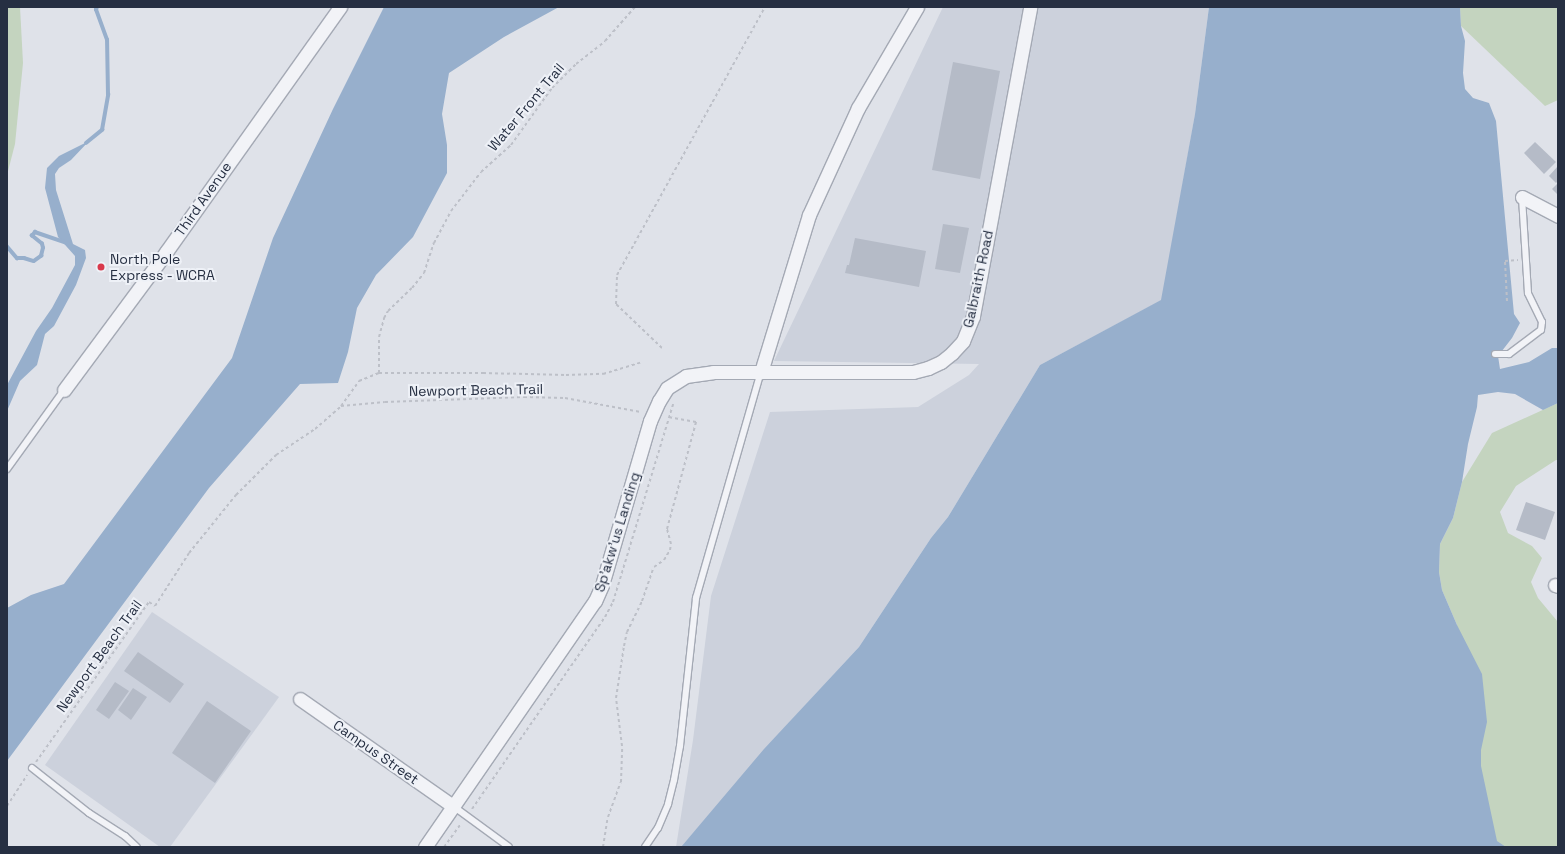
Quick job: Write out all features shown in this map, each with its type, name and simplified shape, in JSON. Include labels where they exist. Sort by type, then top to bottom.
[{"type":"street","name":"Third Avenue","points":[[64,390],[166,252],[340,7]]},
{"type":"street","points":[[761,372],[809,215],[858,108],[917,7]]},
{"type":"street","name":"Galbraith Road","points":[[761,372],[912,372],[928,368],[941,362],[960,344],[967,333],[973,316],[1030,7]]},
{"type":"street","points":[[1522,197],[1558,216]]},
{"type":"street","name":"Sp’akw’us Landing","points":[[425,847],[595,601],[602,585],[645,436],[663,393],[672,383],[686,376],[713,372],[761,372]]},
{"type":"street","name":"Campus Street","points":[[300,699],[453,806]]},
{"type":"lane","points":[[1496,354],[1509,354],[1541,330],[1542,322],[1528,293],[1522,197]]},
{"type":"lane","points":[[645,847],[658,828],[668,804],[674,780],[680,746],[696,598],[761,372]]},
{"type":"lane","points":[[7,469],[64,390]]},
{"type":"lane","points":[[32,768],[89,813],[125,836],[137,847]]},
{"type":"lane","points":[[453,806],[509,847]]},
{"type":"path","name":"Water Front Trail","points":[[379,373],[379,337],[388,311],[412,288],[424,273],[434,243],[451,211],[481,172],[511,145],[552,88],[576,64],[605,42],[636,7]]},
{"type":"path","points":[[662,348],[616,304],[617,275],[765,7]]},
{"type":"path","points":[[1507,301],[1505,261],[1526,259]]},
{"type":"path","points":[[342,406],[359,381],[379,373],[581,375],[603,374],[640,363]]},
{"type":"path","name":"Newport Beach Trail","points":[[7,806],[149,602],[155,606],[189,553],[236,495],[276,456],[316,429],[342,406],[385,402],[524,397],[565,398],[642,412]]},
{"type":"path","points":[[444,847],[605,617],[613,602],[673,403]]},
{"type":"path","points":[[603,847],[608,817],[621,782],[622,751],[616,698],[627,632],[642,601],[654,566],[664,560],[670,550],[671,544],[667,529],[696,422],[665,416]]},
{"type":"shaded area","points":[[943,7],[1209,7],[1195,114],[1162,300],[1040,365],[948,517],[931,538],[859,647],[795,716],[681,847],[676,847],[693,740],[711,596],[770,412],[918,407],[969,375],[979,364],[774,361]]},
{"type":"shaded area","points":[[152,612],[279,697],[170,847],[160,847],[45,765]]},
{"type":"green space","points":[[7,7],[20,7],[23,63],[15,144],[7,175]]},
{"type":"green space","points":[[1460,7],[1558,7],[1558,100],[1545,106],[1461,26]]},
{"type":"green space","points":[[1558,403],[1558,460],[1516,486],[1500,512],[1508,533],[1532,546],[1542,558],[1531,582],[1538,598],[1558,622],[1558,847],[1353,847],[1457,625],[1442,590],[1439,572],[1440,544],[1453,518],[1462,482],[1492,433]]},
{"type":"water","points":[[384,7],[559,7],[504,37],[449,73],[442,114],[447,145],[447,173],[413,237],[376,275],[357,308],[348,352],[338,383],[300,384],[209,488],[7,761],[7,608],[31,595],[64,584],[232,358],[273,238],[333,109]]},
{"type":"water","points":[[1209,7],[1460,7],[1461,26],[1465,41],[1463,73],[1465,89],[1473,98],[1489,103],[1496,121],[1514,314],[1520,323],[1512,338],[1498,356],[1500,369],[1529,362],[1552,348],[1558,348],[1558,403],[1543,410],[1515,394],[1498,392],[1478,395],[1462,482],[1453,518],[1440,544],[1439,572],[1442,590],[1457,625],[1482,674],[1487,722],[1481,750],[1481,766],[1497,841],[1506,847],[681,847],[764,749],[859,647],[931,538],[948,517],[1040,365],[1161,300],[1195,114]]},
{"type":"water","points":[[89,141],[71,160],[59,168],[55,174],[56,190],[73,244],[85,250],[86,258],[76,285],[54,326],[45,334],[37,365],[20,381],[7,411],[7,385],[36,331],[52,308],[75,265],[75,256],[58,237],[45,188],[47,168],[59,156]]},
{"type":"building","points":[[953,62],[1000,71],[980,179],[932,170]]},
{"type":"building","points":[[1535,142],[1556,162],[1544,174],[1524,153]]},
{"type":"building","points":[[1558,166],[1558,181],[1556,183],[1549,176]]},
{"type":"building","points":[[1558,183],[1558,195],[1552,189]]},
{"type":"building","points":[[943,224],[969,228],[960,273],[935,269]]},
{"type":"building","points":[[855,238],[926,251],[919,287],[845,273],[847,265],[849,265]]},
{"type":"building","points":[[1526,502],[1555,512],[1545,540],[1516,530]]},
{"type":"building","points":[[138,652],[184,684],[170,703],[124,671]]},
{"type":"building","points":[[115,682],[129,691],[109,719],[96,710]]},
{"type":"building","points":[[133,688],[147,697],[131,720],[118,710]]},
{"type":"building","points":[[207,701],[251,731],[215,783],[172,753]]},
{"type":"waterway","points":[[86,143],[102,130],[108,95],[107,40],[96,10],[97,7]]},
{"type":"waterway","points":[[7,246],[17,258],[24,258],[34,261],[41,256],[43,248],[42,244],[32,236],[35,232],[67,243]]},
{"type":"place","name":"North Pole Express - WCRA","points":[[101,267]]}]
